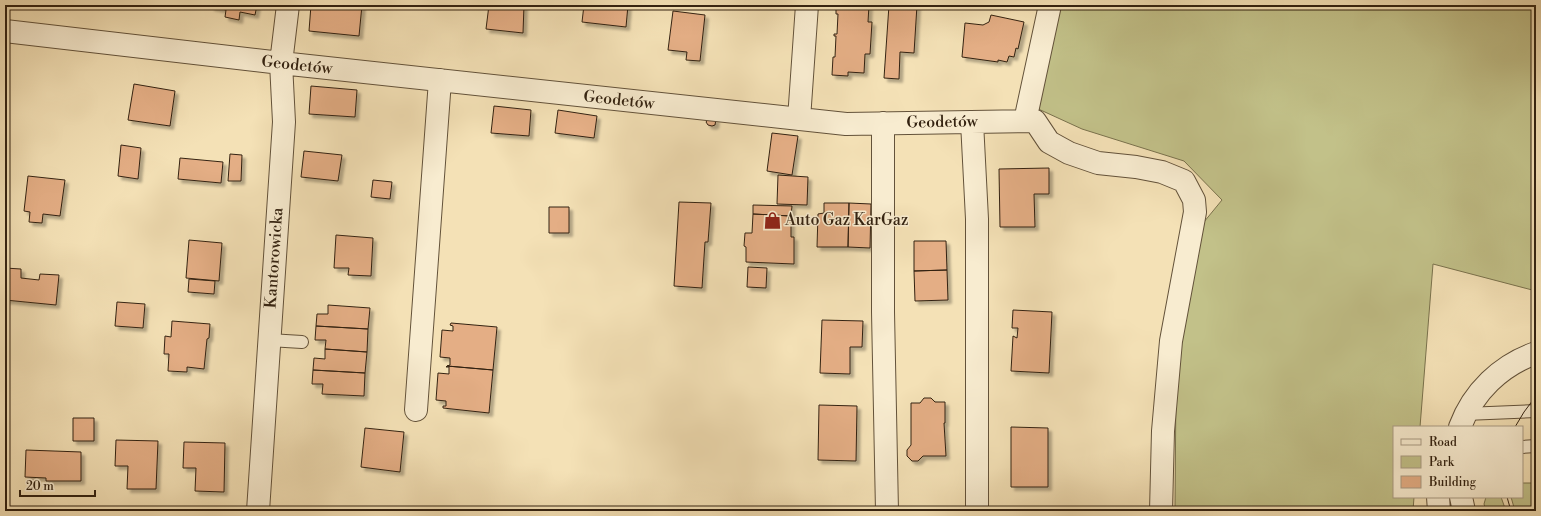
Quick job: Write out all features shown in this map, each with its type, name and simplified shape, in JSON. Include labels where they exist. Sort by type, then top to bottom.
[{"type":"street","name":"Kantorowicka","points":[[258,511],[284,122],[281,63],[288,5]]},
{"type":"street","points":[[799,119],[807,5]]},
{"type":"street","points":[[1025,121],[1050,5]]},
{"type":"street","name":"Geodetów","points":[[5,31],[281,63],[846,124],[1035,121],[1049,142],[1069,153],[1098,163],[1136,167],[1162,172],[1184,181],[1194,200],[1195,212],[1171,341],[1164,431],[1161,511]]},
{"type":"street","points":[[416,410],[440,80]]},
{"type":"street","points":[[972,122],[978,219],[977,511]]},
{"type":"street","points":[[882,123],[883,312],[887,511]]},
{"type":"street","points":[[1462,420],[1480,390],[1518,360],[1536,353]]},
{"type":"street","points":[[1438,498],[1439,511]]},
{"type":"street","points":[[1461,498],[1464,511]]},
{"type":"lane","points":[[269,340],[302,342]]},
{"type":"lane","points":[[1462,420],[1536,411]]},
{"type":"lane","points":[[1523,448],[1536,446]]},
{"type":"green space","points":[[1056,5],[1536,5],[1536,291],[1433,264],[1420,426],[1393,426],[1393,498],[1414,498],[1413,511],[1175,511],[1176,380],[1199,228],[1222,200],[1184,161],[1082,129],[1034,107]]},
{"type":"green space","points":[[1523,483],[1536,483],[1536,511],[1515,511],[1511,498],[1523,498]]},
{"type":"green space","points":[[1486,498],[1501,498],[1506,511],[1486,511],[1484,504]]},
{"type":"building","points":[[211,5],[257,5],[255,15],[240,12],[239,20],[225,17],[226,10],[211,7]]},
{"type":"building","points":[[311,5],[362,5],[359,36],[309,31]]},
{"type":"building","points":[[489,5],[524,5],[523,33],[486,29]]},
{"type":"building","points":[[584,5],[628,5],[626,27],[582,22]]},
{"type":"building","points":[[836,5],[869,5],[868,22],[872,22],[870,54],[865,54],[864,73],[848,72],[848,76],[832,75],[833,57],[835,57],[836,36],[834,36],[834,34],[837,34],[838,14],[836,14]]},
{"type":"building","points":[[889,5],[917,5],[914,53],[900,52],[899,79],[884,78]]},
{"type":"building","points":[[673,11],[705,15],[700,61],[686,60],[687,52],[668,50]]},
{"type":"building","points":[[991,15],[1024,22],[1018,49],[1016,48],[1014,57],[1009,56],[1007,62],[998,60],[998,62],[962,57],[965,23],[983,25],[989,22]]},
{"type":"building","points":[[134,84],[175,91],[170,126],[128,120]]},
{"type":"building","points":[[311,86],[357,90],[355,117],[309,114]]},
{"type":"building","points":[[494,106],[531,110],[529,136],[491,133]]},
{"type":"building","points":[[558,110],[597,116],[594,138],[555,133]]},
{"type":"building","points":[[709,118],[716,119],[715,125],[708,125],[706,122]]},
{"type":"building","points":[[772,133],[798,136],[792,175],[767,171]]},
{"type":"building","points":[[121,145],[141,148],[138,179],[118,176]]},
{"type":"building","points":[[304,151],[342,155],[338,181],[301,177]]},
{"type":"building","points":[[230,154],[242,155],[241,181],[228,181]]},
{"type":"building","points":[[180,158],[223,162],[221,183],[178,179]]},
{"type":"building","points":[[1049,168],[1049,194],[1034,194],[1035,227],[1000,227],[999,169]]},
{"type":"building","points":[[778,175],[808,177],[807,205],[777,204]]},
{"type":"building","points":[[28,176],[65,180],[60,216],[43,214],[42,223],[29,222],[30,212],[24,211]]},
{"type":"building","points":[[373,180],[392,182],[390,199],[371,197]]},
{"type":"building","points":[[679,202],[711,203],[708,242],[705,242],[702,288],[674,286]]},
{"type":"building","points":[[824,203],[849,203],[848,247],[817,247],[818,214],[824,213]]},
{"type":"building","points":[[849,203],[871,204],[870,248],[848,247]]},
{"type":"building","points":[[753,205],[792,206],[791,216],[753,214]]},
{"type":"building","points":[[549,207],[569,207],[569,233],[549,233]]},
{"type":"building","points":[[753,214],[791,216],[791,237],[794,237],[794,264],[746,262],[746,247],[744,246],[745,233],[752,233]]},
{"type":"building","points":[[336,235],[373,238],[371,276],[348,275],[349,268],[334,268]]},
{"type":"building","points":[[189,240],[222,243],[219,281],[186,278]]},
{"type":"building","points":[[914,241],[946,241],[947,270],[914,271]]},
{"type":"building","points":[[748,267],[767,268],[766,288],[747,287]]},
{"type":"building","points":[[5,268],[21,269],[21,278],[39,280],[40,274],[59,275],[56,305],[5,300]]},
{"type":"building","points":[[947,270],[948,300],[915,301],[914,271]]},
{"type":"building","points":[[189,279],[215,281],[214,294],[188,292]]},
{"type":"building","points":[[117,302],[145,304],[143,328],[115,326]]},
{"type":"building","points":[[328,305],[370,308],[368,329],[316,326],[317,314],[328,314]]},
{"type":"building","points":[[1013,310],[1052,312],[1049,373],[1011,371],[1013,336],[1017,338],[1018,328],[1012,328]]},
{"type":"building","points":[[822,320],[863,321],[862,347],[850,347],[850,374],[820,373]]},
{"type":"building","points":[[172,321],[210,324],[204,369],[187,367],[187,372],[168,371],[169,354],[164,354],[165,336],[171,337]]},
{"type":"building","points":[[451,323],[497,327],[493,370],[447,366],[450,365],[450,358],[440,357],[442,330],[453,331],[453,326],[450,325]]},
{"type":"building","points":[[316,326],[368,329],[367,352],[325,349],[326,340],[315,340]]},
{"type":"building","points":[[325,349],[367,352],[365,373],[313,370],[314,358],[325,359]]},
{"type":"building","points":[[447,366],[493,370],[489,413],[443,408],[443,406],[446,406],[446,401],[436,400],[438,373],[449,374],[449,367],[446,367]]},
{"type":"building","points":[[313,370],[365,373],[364,396],[322,394],[323,384],[312,384]]},
{"type":"building","points":[[924,398],[931,398],[935,402],[945,402],[944,423],[946,456],[923,456],[918,461],[912,461],[907,456],[907,450],[911,445],[911,403],[920,403]]},
{"type":"building","points":[[819,405],[857,406],[856,461],[818,460]]},
{"type":"building","points":[[73,418],[94,418],[94,441],[73,441]]},
{"type":"building","points":[[1011,427],[1048,428],[1048,487],[1011,487]]},
{"type":"building","points":[[365,428],[404,432],[400,472],[361,467]]},
{"type":"building","points":[[116,440],[158,441],[156,489],[127,489],[128,466],[115,466]]},
{"type":"building","points":[[184,442],[225,443],[224,492],[195,491],[196,468],[183,468]]},
{"type":"building","points":[[26,450],[81,452],[81,481],[46,481],[46,478],[25,477]]},
{"type":"building","points":[[818,508],[859,508],[859,511],[818,511]]},
{"type":"tram line","points":[[1516,426],[1536,396]]},
{"type":"tram line","points":[[1507,498],[1511,511]]},
{"type":"place","name":"Auto Gaz KarGaz","points":[[772,220]]}]
